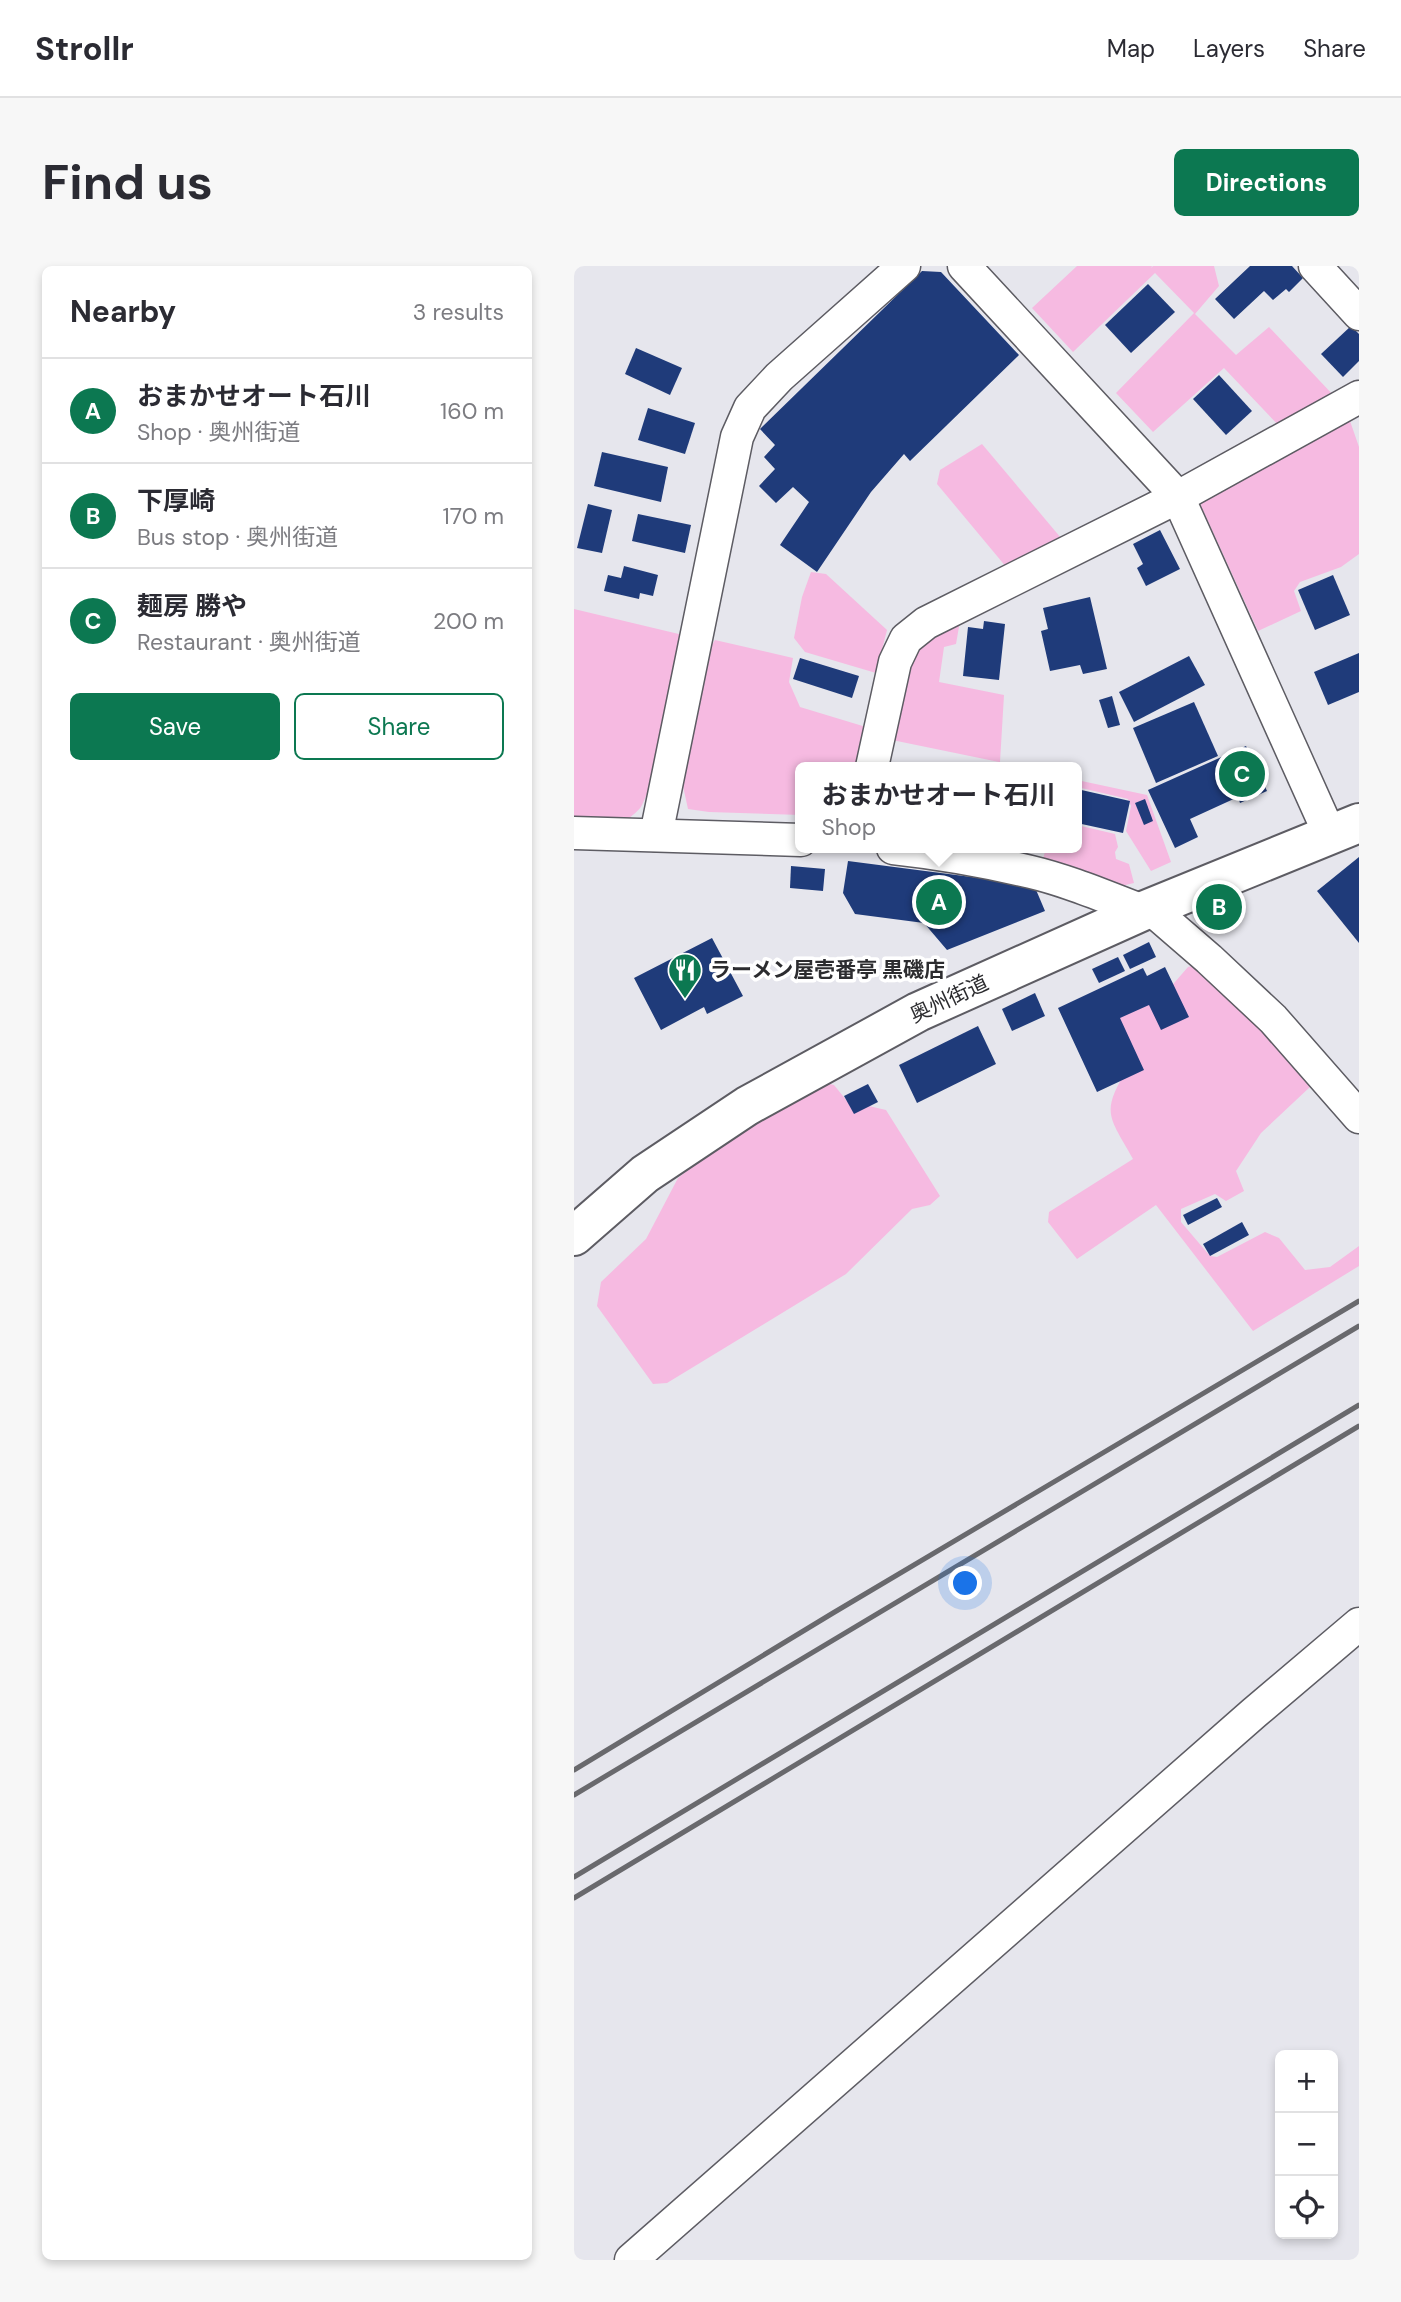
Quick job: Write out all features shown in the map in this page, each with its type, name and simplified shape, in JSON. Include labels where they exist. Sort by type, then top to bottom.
[{"type":"main road","name":"奥州街道","points":[[574,1236],[645,1174],[747,1106],[918,1012],[1146,910],[1344,829]]},
{"type":"street","points":[[656,835],[737,436],[750,408],[779,377],[904,266]]},
{"type":"street","points":[[964,266],[1178,497],[1344,829]]},
{"type":"street","points":[[1315,266],[1359,314]]},
{"type":"street","points":[[873,762],[895,662],[906,639],[926,624],[1178,497],[1359,397]]},
{"type":"street","points":[[574,833],[795,840]]},
{"type":"street","points":[[936,853],[1032,872],[1146,910],[1209,959],[1273,1019],[1359,1117]]},
{"type":"street","points":[[631,2260],[1243,1722],[1359,1624]]},
{"type":"shaded area","points":[[1077,266],[1214,266],[1219,286],[1195,314],[1236,355],[1269,327],[1335,397],[1281,428],[1224,368],[1153,432],[1116,393],[1194,313],[1155,273],[1073,352],[1032,308]]},
{"type":"shaded area","points":[[1349,418],[1359,447],[1359,554],[1341,567],[1300,582],[1294,591],[1301,611],[1258,631],[1201,506],[1204,492]]},
{"type":"shaded area","points":[[982,444],[1061,538],[1007,568],[937,484],[940,470]]},
{"type":"shaded area","points":[[811,572],[826,574],[887,630],[876,673],[805,652],[794,638],[802,597]]},
{"type":"shaded area","points":[[574,609],[683,635],[657,766],[642,805],[627,820],[574,819]]},
{"type":"shaded area","points":[[960,621],[956,644],[944,647],[939,682],[1004,695],[1000,762],[892,740],[909,654],[919,638]]},
{"type":"shaded area","points":[[715,640],[793,658],[789,682],[800,707],[866,727],[859,762],[795,762],[795,815],[688,809],[683,786],[689,743],[710,648]]},
{"type":"shaded area","points":[[1082,781],[1147,795],[1171,862],[1151,871],[1126,831],[1131,806],[1128,799],[1082,788]]},
{"type":"shaded area","points":[[1082,826],[1115,834],[1118,847],[1115,852],[1116,859],[1129,864],[1134,883],[1113,888],[1041,866],[1045,853],[1082,853]]},
{"type":"shaded area","points":[[1200,964],[1212,970],[1310,1087],[1261,1133],[1236,1171],[1244,1191],[1226,1201],[1215,1194],[1181,1209],[1181,1222],[1210,1256],[1217,1257],[1265,1232],[1279,1238],[1305,1270],[1330,1267],[1359,1246],[1359,1266],[1253,1331],[1156,1205],[1077,1259],[1048,1222],[1049,1212],[1133,1159],[1113,1123],[1111,1114],[1114,1095],[1128,1068],[1108,1035],[1128,999],[1168,990],[1188,967]]},
{"type":"shaded area","points":[[812,1080],[834,1085],[847,1101],[886,1110],[940,1196],[930,1205],[912,1209],[846,1274],[667,1383],[653,1384],[597,1306],[601,1282],[646,1239],[678,1178],[736,1132]]},
{"type":"building","points":[[1250,266],[1292,266],[1303,278],[1289,292],[1286,289],[1273,300],[1264,291],[1234,319],[1215,299]]},
{"type":"building","points":[[922,271],[941,272],[1019,355],[910,461],[904,454],[871,492],[817,572],[780,545],[809,502],[793,487],[776,503],[759,486],[775,469],[764,457],[775,445],[760,429]]},
{"type":"building","points":[[1148,284],[1175,312],[1131,353],[1105,325]]},
{"type":"building","points":[[1351,326],[1359,334],[1359,361],[1343,377],[1321,354]]},
{"type":"building","points":[[636,348],[682,368],[670,395],[625,374]]},
{"type":"building","points":[[1219,375],[1252,411],[1226,435],[1193,399]]},
{"type":"building","points":[[648,408],[695,423],[685,454],[638,440]]},
{"type":"building","points":[[602,452],[668,467],[661,502],[594,486]]},
{"type":"building","points":[[588,504],[612,510],[602,553],[577,548]]},
{"type":"building","points":[[638,514],[691,525],[685,553],[632,541]]},
{"type":"building","points":[[1160,530],[1180,569],[1146,586],[1137,568],[1143,564],[1133,544]]},
{"type":"building","points":[[624,566],[658,575],[653,596],[640,593],[639,599],[604,591],[608,575],[621,578]]},
{"type":"building","points":[[1333,575],[1350,615],[1315,630],[1298,590]]},
{"type":"building","points":[[1090,597],[1107,669],[1083,674],[1080,665],[1050,671],[1041,631],[1048,629],[1043,608]]},
{"type":"building","points":[[984,621],[1005,624],[999,680],[963,676],[968,627],[983,629]]},
{"type":"building","points":[[1359,653],[1359,692],[1328,705],[1314,672]]},
{"type":"building","points":[[1189,656],[1205,685],[1134,722],[1119,692]]},
{"type":"building","points":[[800,658],[859,676],[852,698],[793,679]]},
{"type":"building","points":[[1112,696],[1120,725],[1108,728],[1099,700]]},
{"type":"building","points":[[1194,702],[1218,756],[1156,783],[1133,728]]},
{"type":"building","points":[[1246,746],[1267,791],[1240,803],[1238,797],[1190,819],[1198,837],[1175,848],[1148,790]]},
{"type":"building","points":[[1082,790],[1130,801],[1123,833],[1082,824]]},
{"type":"building","points":[[1145,799],[1153,821],[1144,825],[1135,803]]},
{"type":"building","points":[[1359,857],[1359,943],[1317,891]]},
{"type":"building","points":[[848,861],[1034,885],[1045,911],[947,950],[924,923],[855,914],[843,893]]},
{"type":"building","points":[[791,866],[825,869],[823,891],[790,888]]},
{"type":"building","points":[[712,938],[743,996],[707,1014],[704,1007],[661,1030],[634,978]]},
{"type":"building","points":[[1149,942],[1156,957],[1130,969],[1123,955]]},
{"type":"building","points":[[1118,957],[1125,971],[1099,983],[1092,969]]},
{"type":"building","points":[[1165,967],[1189,1017],[1161,1030],[1149,1005],[1120,1018],[1144,1070],[1097,1092],[1058,1008],[1143,968],[1147,976]]},
{"type":"building","points":[[1035,993],[1045,1016],[1012,1031],[1002,1009]]},
{"type":"building","points":[[978,1026],[996,1064],[917,1103],[899,1065]]},
{"type":"building","points":[[868,1084],[878,1102],[854,1114],[844,1096]]},
{"type":"building","points":[[1217,1198],[1222,1207],[1188,1225],[1183,1215]]},
{"type":"building","points":[[1242,1222],[1249,1235],[1210,1256],[1203,1244]]},
{"type":"railway","points":[[574,1770],[1359,1301]]},
{"type":"railway","points":[[574,1795],[1359,1326]]},
{"type":"railway","points":[[574,1877],[1359,1405]]},
{"type":"railway","points":[[574,1898],[1359,1426]]},
{"type":"place","name":"麺房 勝や","points":[[1242,774]]},
{"type":"place","name":"おまかせオート石川","points":[[939,902]]},
{"type":"place","name":"下厚崎","points":[[1219,907]]},
{"type":"place","name":"ラーメン屋壱番亭 黒磯店","points":[[685,1000]]}]
